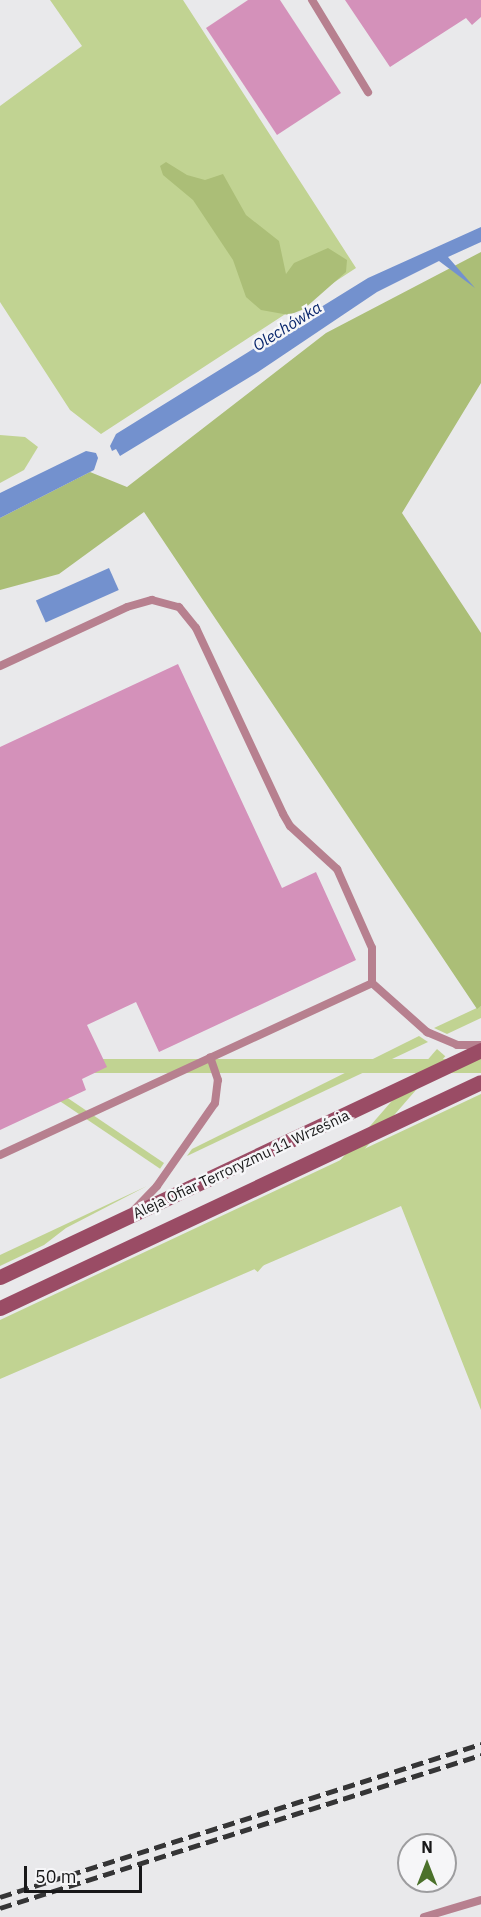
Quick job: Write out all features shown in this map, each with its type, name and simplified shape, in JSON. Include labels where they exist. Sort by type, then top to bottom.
[{"type":"street","name":"Aleja Ofiar Terroryzmu 11 Września","points":[[0,1277],[481,1050]]},
{"type":"street","name":"Aleja Ofiar Terroryzmu 11 Września","points":[[0,1308],[481,1082]]},
{"type":"lane","points":[[312,0],[369,92]]},
{"type":"lane","points":[[0,666],[127,606],[152,600],[179,607],[196,628],[287,820],[337,869],[372,948],[372,982],[432,1035],[457,1045],[481,1045]]},
{"type":"lane","points":[[0,1155],[372,982]]},
{"type":"lane","points":[[126,1218],[157,1186],[215,1103],[218,1080],[210,1057]]},
{"type":"lane","points":[[424,1917],[481,1900]]},
{"type":"green space","points":[[50,0],[183,0],[356,268],[101,434],[70,410],[0,302],[0,106],[82,46]]},
{"type":"green space","points":[[166,162],[187,175],[205,180],[223,174],[246,215],[279,241],[286,274],[294,263],[328,248],[347,260],[346,272],[304,309],[289,315],[261,310],[246,297],[233,260],[193,200],[163,175],[160,166]]},
{"type":"green space","points":[[481,252],[481,383],[402,513],[481,633],[481,1006],[477,1009],[144,512],[59,574],[0,590],[0,518],[90,472],[127,487],[326,333]]},
{"type":"green space","points":[[0,435],[25,437],[38,447],[24,470],[0,483]]},
{"type":"green space","points":[[481,1006],[481,1018],[447,1034],[434,1028]]},
{"type":"green space","points":[[419,1036],[428,1042],[187,1156],[192,1149]]},
{"type":"green space","points":[[437,1049],[445,1056],[258,1272],[249,1265]]},
{"type":"green space","points":[[0,1059],[481,1059],[481,1073],[0,1073]]},
{"type":"green space","points":[[14,1062],[164,1163],[160,1169],[10,1068]]},
{"type":"green space","points":[[481,1094],[481,1410],[401,1206],[0,1379],[0,1320]]},
{"type":"green space","points":[[147,1186],[66,1228],[44,1245],[0,1266],[0,1255]]},
{"type":"water","points":[[481,227],[481,242],[448,257],[475,288],[439,261],[377,292],[258,372],[120,456],[116,449],[112,451],[110,446],[116,434],[368,278]]},
{"type":"water","points":[[86,451],[96,453],[98,458],[94,470],[0,518],[0,493]]},
{"type":"water","points":[[109,568],[119,590],[46,622],[36,601]]},
{"type":"building","points":[[248,0],[280,0],[341,93],[277,135],[206,28]]},
{"type":"building","points":[[345,0],[481,0],[481,17],[472,25],[466,18],[390,67]]},
{"type":"building","points":[[178,664],[282,888],[316,872],[356,960],[159,1052],[136,1002],[87,1025],[107,1067],[82,1079],[86,1090],[0,1130],[0,747]]},
{"type":"railway","points":[[0,1897],[481,1744]]},
{"type":"railway","points":[[0,1908],[481,1755]]},
{"type":"water label","name":"Olechówka","points":[[287,326]]}]
